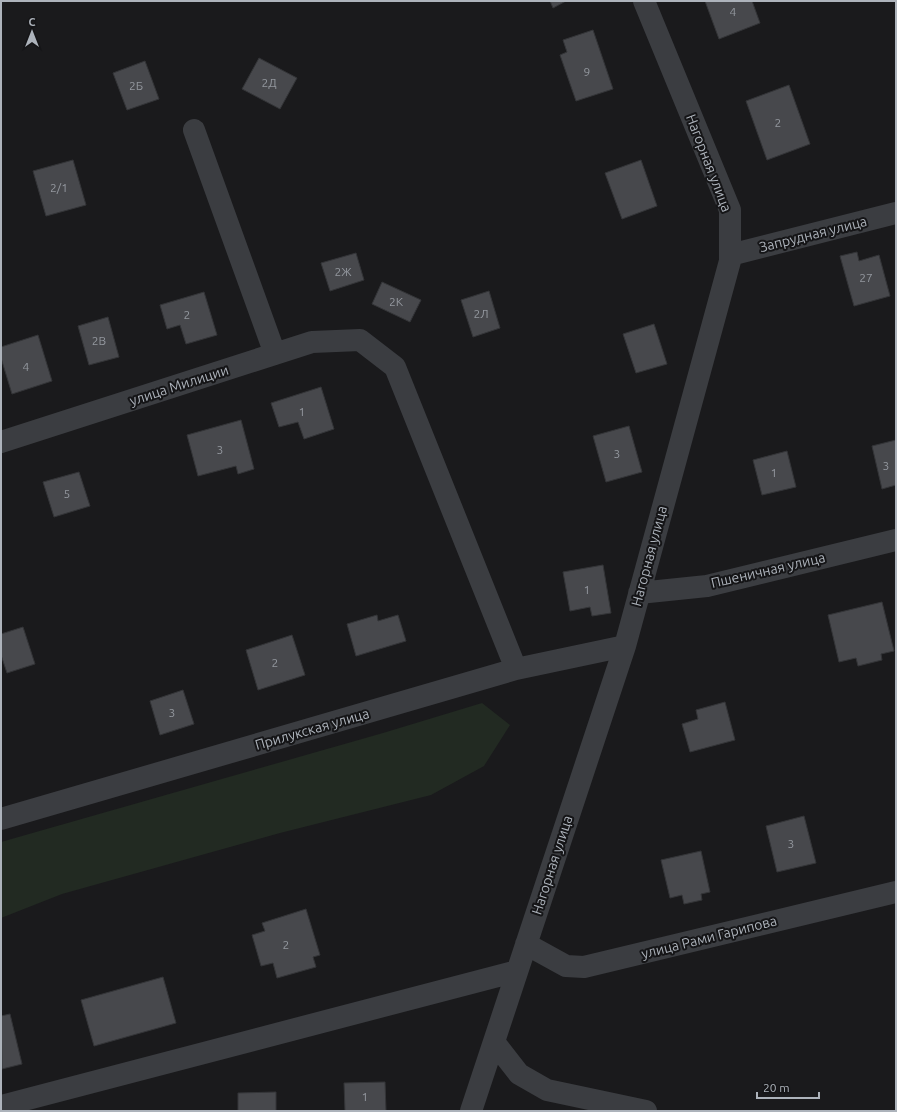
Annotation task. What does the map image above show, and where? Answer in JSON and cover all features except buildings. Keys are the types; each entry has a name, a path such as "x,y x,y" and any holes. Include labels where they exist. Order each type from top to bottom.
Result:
{"street":[{"name":"Нагорная улица","path":"471,1111 625,646 730,261 730,210 644,1"},
{"path":"194,130 275,354"},
{"name":"Запрудная улица","path":"730,255 896,213"},
{"name":"улица Милиции","path":"1,442 312,342 360,340 395,367 516,669"},
{"name":"Пшеничная улица","path":"639,593 707,586 896,540"},
{"name":"Прилукская улица","path":"1,819 516,669 625,646"},
{"name":"улица Рами Гарипова","path":"526,944 566,966 584,967 896,892"},
{"path":"1,1106 517,971"},
{"path":"494,1042 519,1074 547,1090 646,1111"}],"shaded area":[{"path":"482,703 510,725 484,766 431,795 280,833 62,894 1,918 1,842 383,733"}]}
